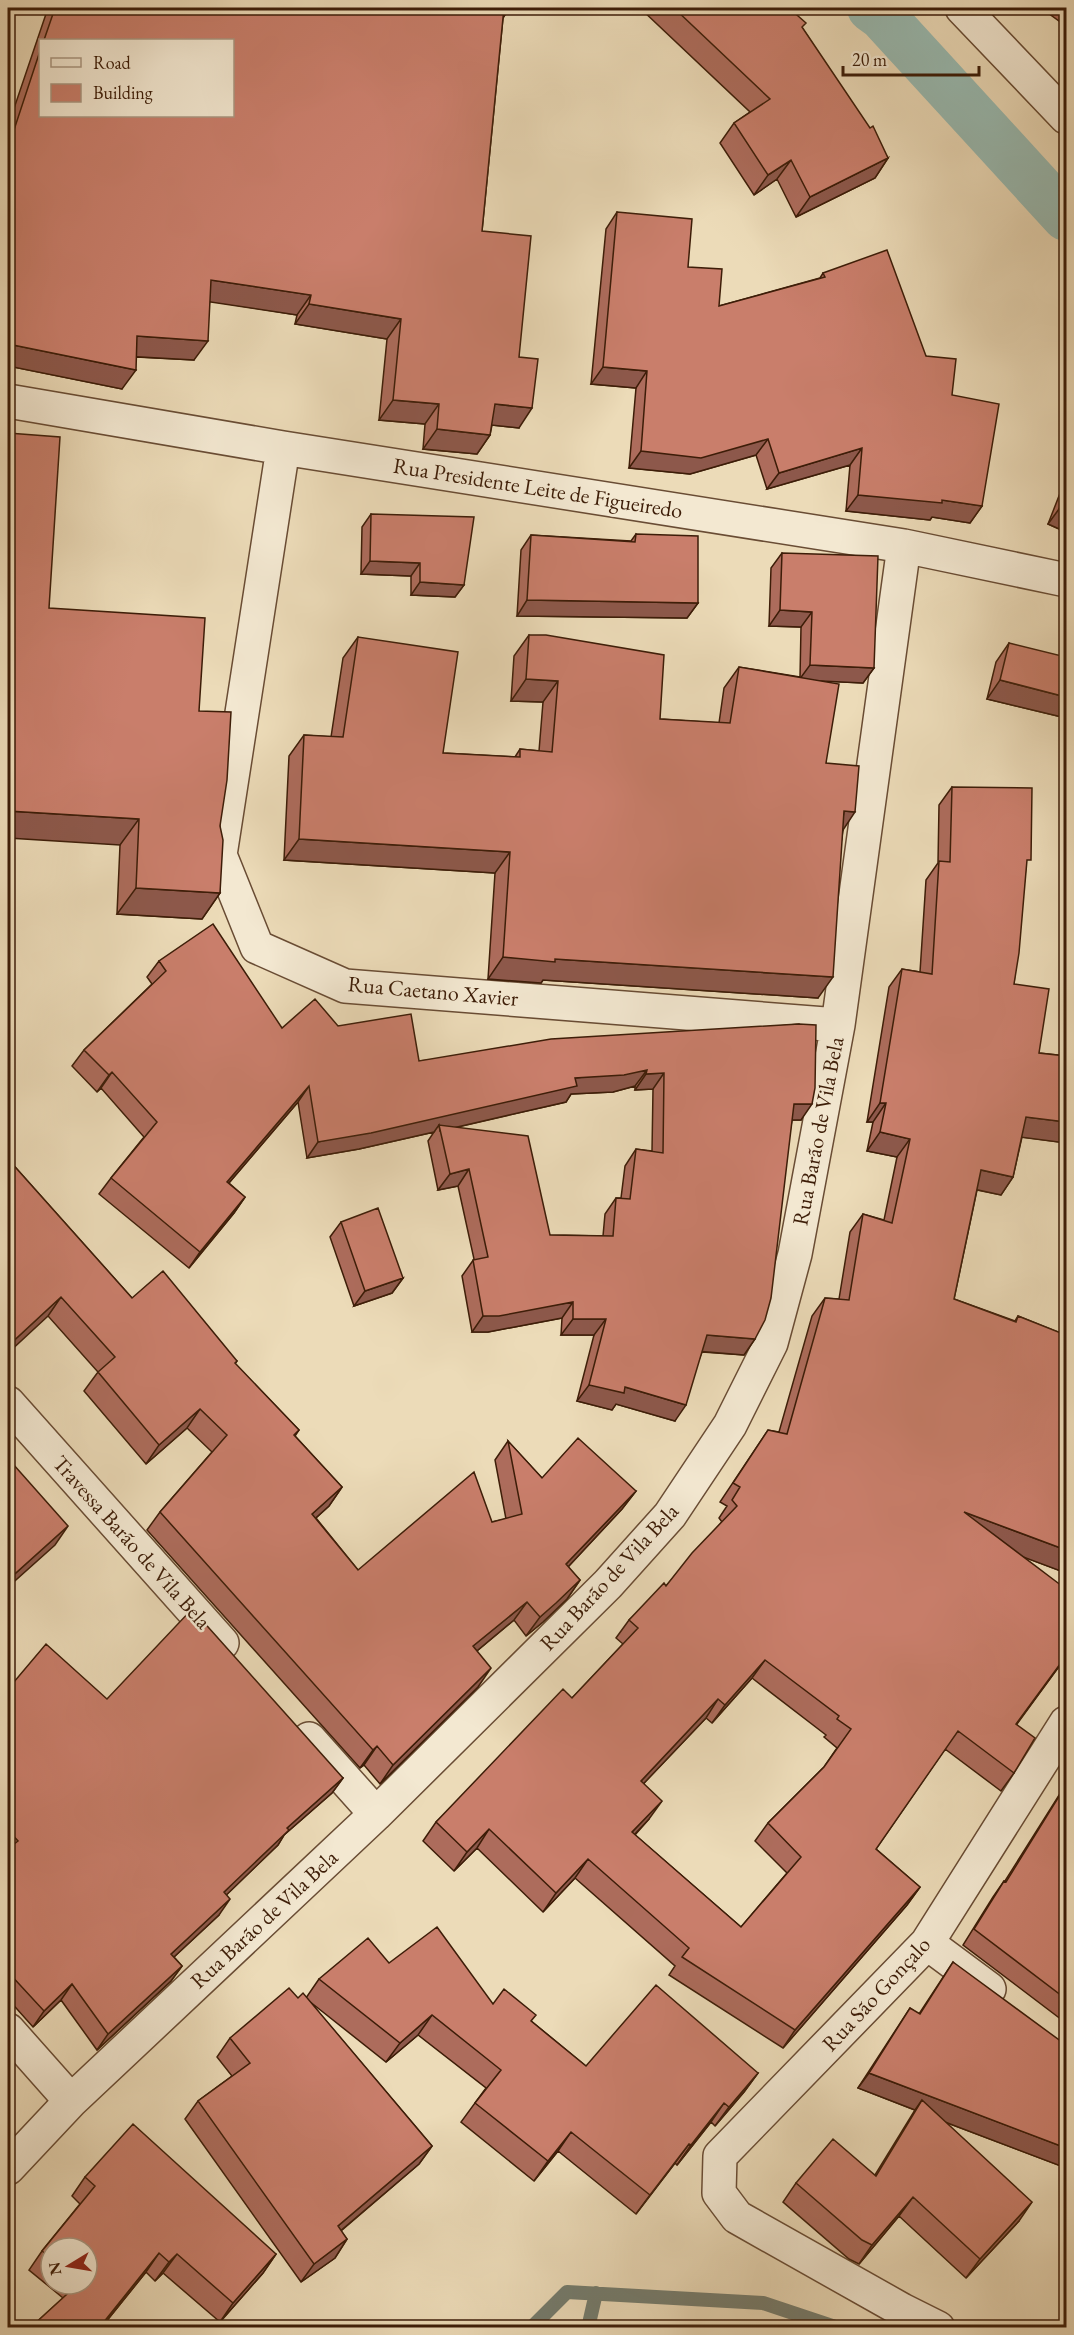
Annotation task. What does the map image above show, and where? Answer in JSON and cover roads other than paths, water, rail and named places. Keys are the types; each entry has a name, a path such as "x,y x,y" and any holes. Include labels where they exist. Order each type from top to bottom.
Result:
{"street":[{"path":"962,8 1066,117"},
{"name":"Rua Presidente Leite de Figueiredo","path":"8,401 283,448 904,546 1066,580"},
{"name":"Rua Caetano Xavier","path":"283,448 220,855 257,947 345,986 838,1024"},
{"name":"Rua Barão de Vila Bela","path":"8,2168 71,2102 376,1814 615,1576 670,1515 730,1425 771,1343 795,1254 838,1024 904,546"},
{"name":"Travessa Barão de Vila Bela","path":"8,1403 240,1662"},
{"path":"288,1716 376,1814"},
{"name":"Rua São Gonçalo","path":"938,2328 737,2217 719,2193 720,2156 927,1943 1066,1723"},
{"path":"927,1943 1011,2005"},
{"path":"8,2030 71,2102"}],"waterway":[{"path":"871,8 882,16 1066,217"},
{"path":"531,2328 567,2292 763,2303 838,2328"},
{"path":"588,2328 596,2293"}]}
